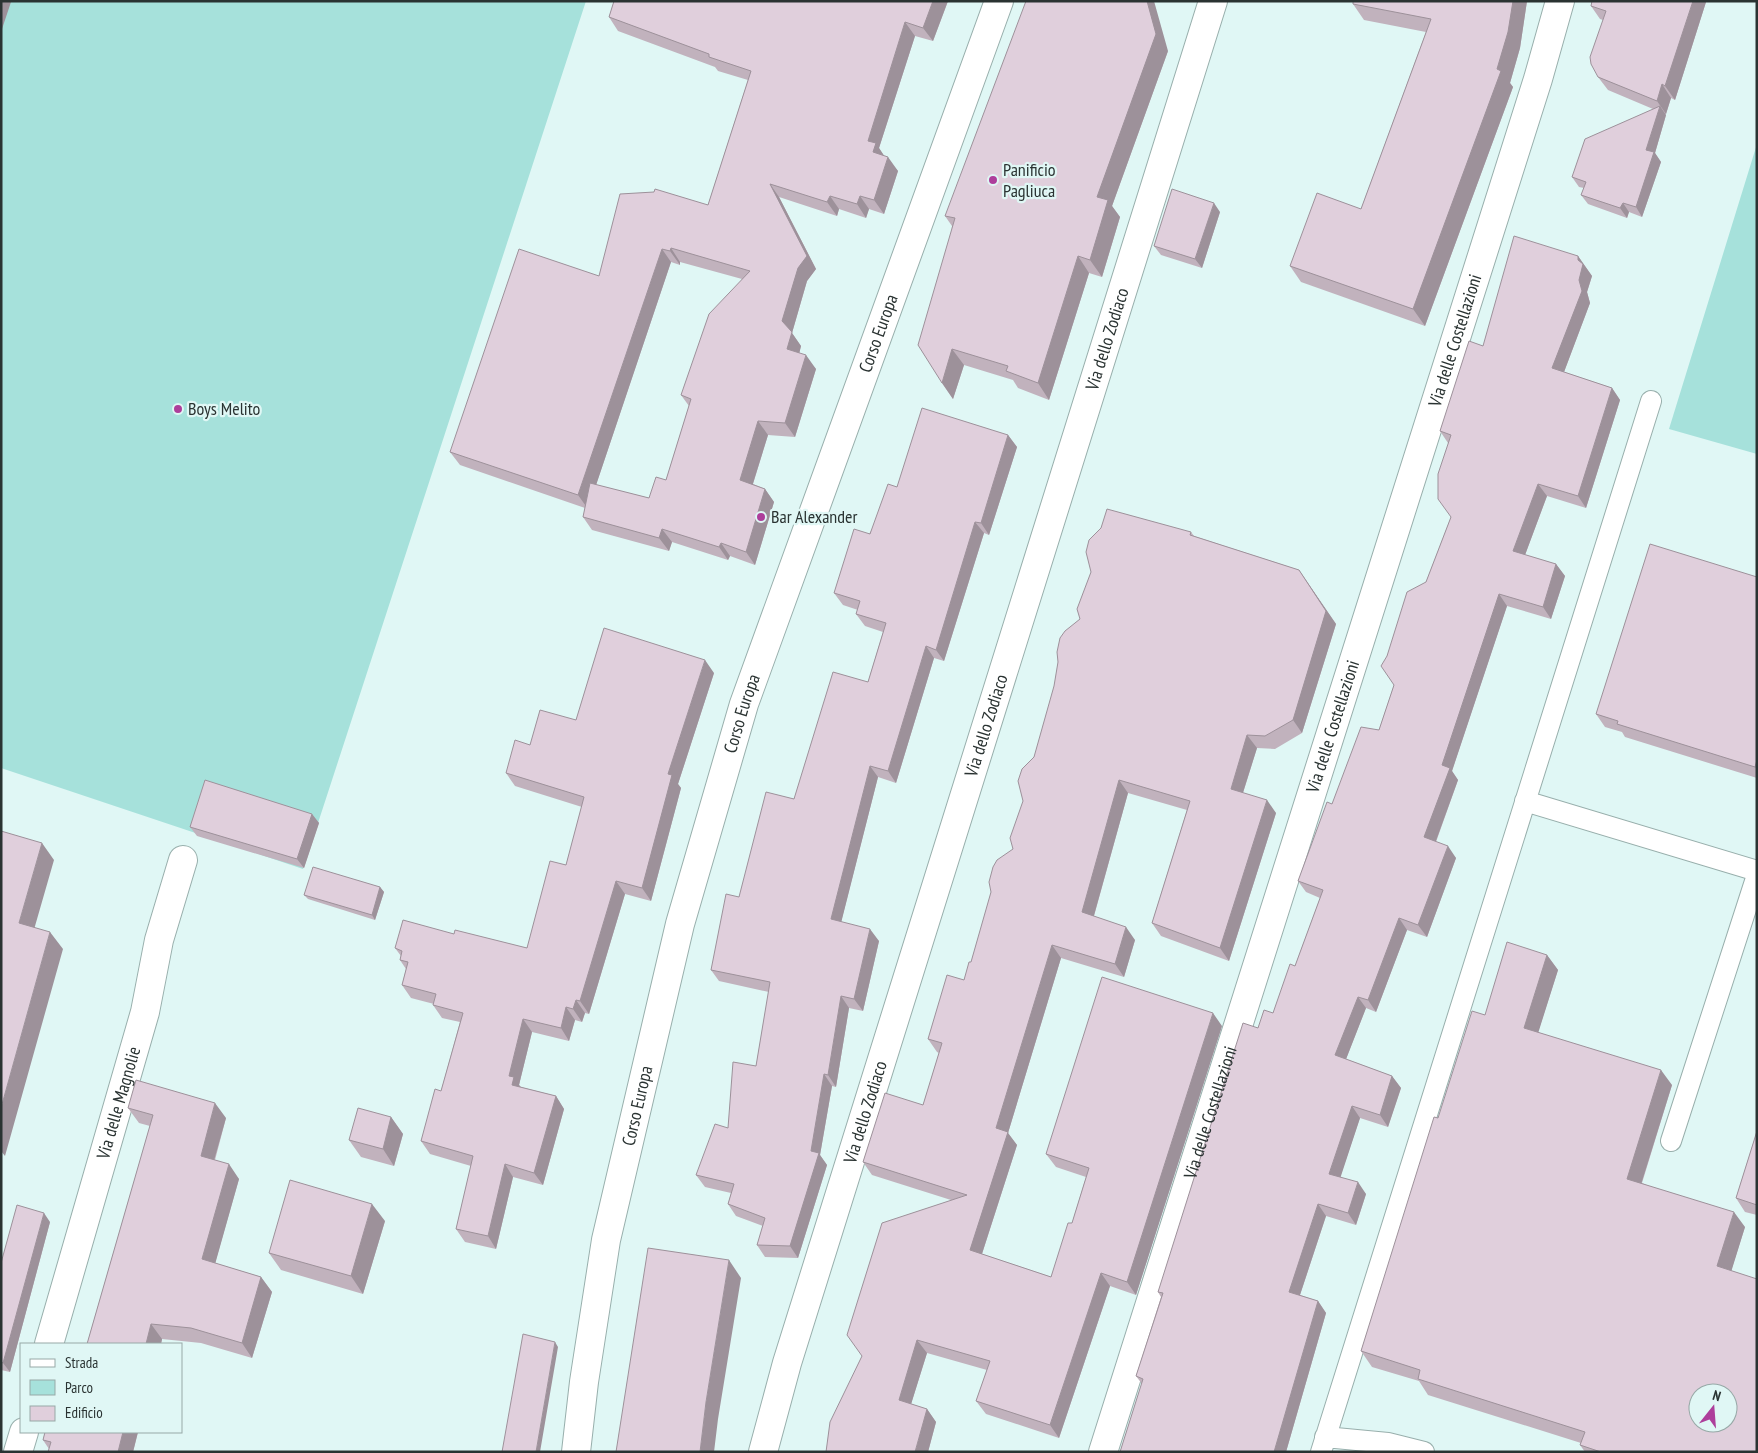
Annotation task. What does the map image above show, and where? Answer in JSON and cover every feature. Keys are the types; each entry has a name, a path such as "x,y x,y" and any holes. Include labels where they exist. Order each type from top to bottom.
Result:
{"street":[{"name":"Corso Europa","path":"576,1452 606,1240 680,924 744,704 999,1"},
{"name":"Via dello Zodiaco","path":"763,1452 790,1354 1213,1"},
{"name":"Via delle Costellazioni","path":"1103,1452 1538,79 1560,1"},
{"name":"Via delle Magnolie","path":"49,1343 145,1012 159,940 183,860"},
{"path":"18,1452 24,1433"}],"lane":[{"path":"1424,1452 1388,1443 1323,1444 1651,401"},
{"path":"1525,801 1757,873 1671,1141"}],"green space":[{"path":"1,1 586,1 303,869 1,768"},
{"path":"1757,144 1757,454 1669,429"}],"building":[{"path":"614,1 933,1 923,28 905,22 868,141 876,143 873,152 888,157 874,200 860,196 857,204 830,196 827,202 770,184 807,256 798,268 782,321 792,332 787,349 806,355 785,423 758,421 740,480 765,489 746,552 721,543 719,547 662,529 659,538 583,517 590,483 649,498 656,477 666,480 691,399 681,395 709,314 750,271 671,248 670,251 662,249 578,495 450,452 519,249 599,276 620,194 654,192 655,189 708,205 751,71 709,57 709,54 609,17"},
{"path":"1026,1 1147,1 1156,34 1097,197 1108,200 1090,260 1078,256 1038,383 1006,371 1008,366 952,349 942,383 918,345 955,218 945,216"},
{"path":"1353,1 1513,1 1508,32 1497,69 1501,71 1413,309 1290,266 1317,193 1361,209 1431,19 1353,4"},
{"path":"1592,1 1693,1 1665,86 1662,84 1657,101 1598,77 1591,64 1590,57 1606,11 1591,6"},
{"path":"1660,106 1646,150 1654,152 1636,207 1623,203 1620,208 1581,195 1586,182 1572,177 1585,139"},
{"path":"1172,189 1214,203 1195,259 1154,246"},
{"path":"1514,236 1578,256 1578,260 1583,264 1579,280 1582,291 1552,368 1612,388 1578,496 1538,484 1513,551 1556,564 1543,607 1499,594 1442,765 1450,768 1424,837 1448,846 1418,925 1399,918 1368,1000 1358,997 1335,1055 1392,1076 1380,1115 1352,1106 1329,1174 1358,1182 1348,1213 1318,1204 1289,1292 1318,1301 1274,1452 1120,1452 1143,1379 1136,1376 1163,1293 1158,1292 1243,1023 1258,1028 1264,1010 1273,1013 1290,964 1295,966 1323,890 1298,881 1327,802 1332,804 1361,727 1379,730 1394,685 1381,666 1387,656 1407,592 1426,582 1451,517 1438,499 1438,474 1451,435 1440,431 1469,341 1483,346"},
{"path":"922,408 1008,435 981,523 975,522 936,650 926,646 888,771 870,766 831,919 870,929 854,999 841,996 828,1075 824,1074 811,1151 819,1153 790,1246 757,1245 765,1218 728,1204 734,1184 696,1175 715,1124 728,1128 733,1062 756,1066 770,982 711,970 726,894 739,897 766,792 794,799 833,672 868,682 886,623 856,614 860,601 834,593 854,529 870,534 888,484 897,487"},
{"path":"1107,509 1191,532 1190,535 1299,570 1326,611 1293,720 1265,736 1247,735 1231,789 1267,800 1220,948 1152,923 1190,801 1119,780 1082,912 1126,927 1115,964 1052,945 996,1128 1008,1132 970,1250 1051,1277 1068,1223 1072,1223 1089,1168 1046,1154 1102,977 1213,1013 1127,1282 1101,1273 1050,1425 976,1401 990,1361 917,1340 899,1400 927,1409 915,1452 826,1452 830,1422 862,1356 847,1335 882,1223 967,1195 863,1162 885,1093 923,1105 942,1043 928,1039 947,975 964,980 991,892 989,882 993,867 997,860 1013,849 1010,838 1023,801 1018,781 1022,769 1034,757 1054,686 1060,638 1065,631 1080,619 1077,609 1091,572 1086,552 1089,540 1101,528"},
{"path":"1650,544 1757,577 1757,760 1755,767 1617,724 1618,721 1596,714"},
{"path":"604,628 705,660 668,774 672,775 642,888 616,881 580,1001 576,1000 573,1009 566,1007 561,1028 523,1019 509,1076 514,1077 512,1085 556,1096 534,1173 505,1164 488,1236 456,1229 473,1156 421,1141 435,1089 441,1091 463,1013 433,1005 436,994 402,985 408,962 400,960 402,951 395,948 403,920 454,934 455,930 527,948 550,861 566,865 584,797 506,773 515,740 530,745 540,710 576,720"},
{"path":"205,780 312,814 297,859 190,827"},
{"path":"1,831 42,843 19,923 50,932 1,1108"},
{"path":"313,867 380,887 372,915 304,895"},
{"path":"1507,942 1547,955 1524,1028 1661,1070 1627,1179 1734,1212 1717,1266 1757,1279 1757,1452 1601,1452 1580,1445 1585,1432 1418,1379 1420,1370 1361,1351 1434,1117 1438,1118 1472,1011 1485,1015"},
{"path":"136,1080 215,1103 201,1156 229,1164 202,1259 261,1277 242,1343 191,1328 151,1324 146,1343 87,1343 153,1115 128,1108"},
{"path":"358,1108 391,1117 383,1149 349,1140"},
{"path":"1757,1131 1757,1205 1736,1198"},
{"path":"290,1180 372,1204 351,1276 269,1253"},
{"path":"17,1205 44,1213 3,1363 1,1362 1,1263"},
{"path":"648,1248 729,1260 706,1402 700,1452 616,1452"},
{"path":"523,1334 555,1342 536,1452 502,1452"},
{"path":"45,1433 123,1433 118,1452 48,1452 51,1442 43,1440"}],"place":[{"name":"Panificio Pagliuca","path":"993,180"},
{"name":"Boys Melito","path":"178,409"},
{"name":"Bar Alexander","path":"761,517"}]}
